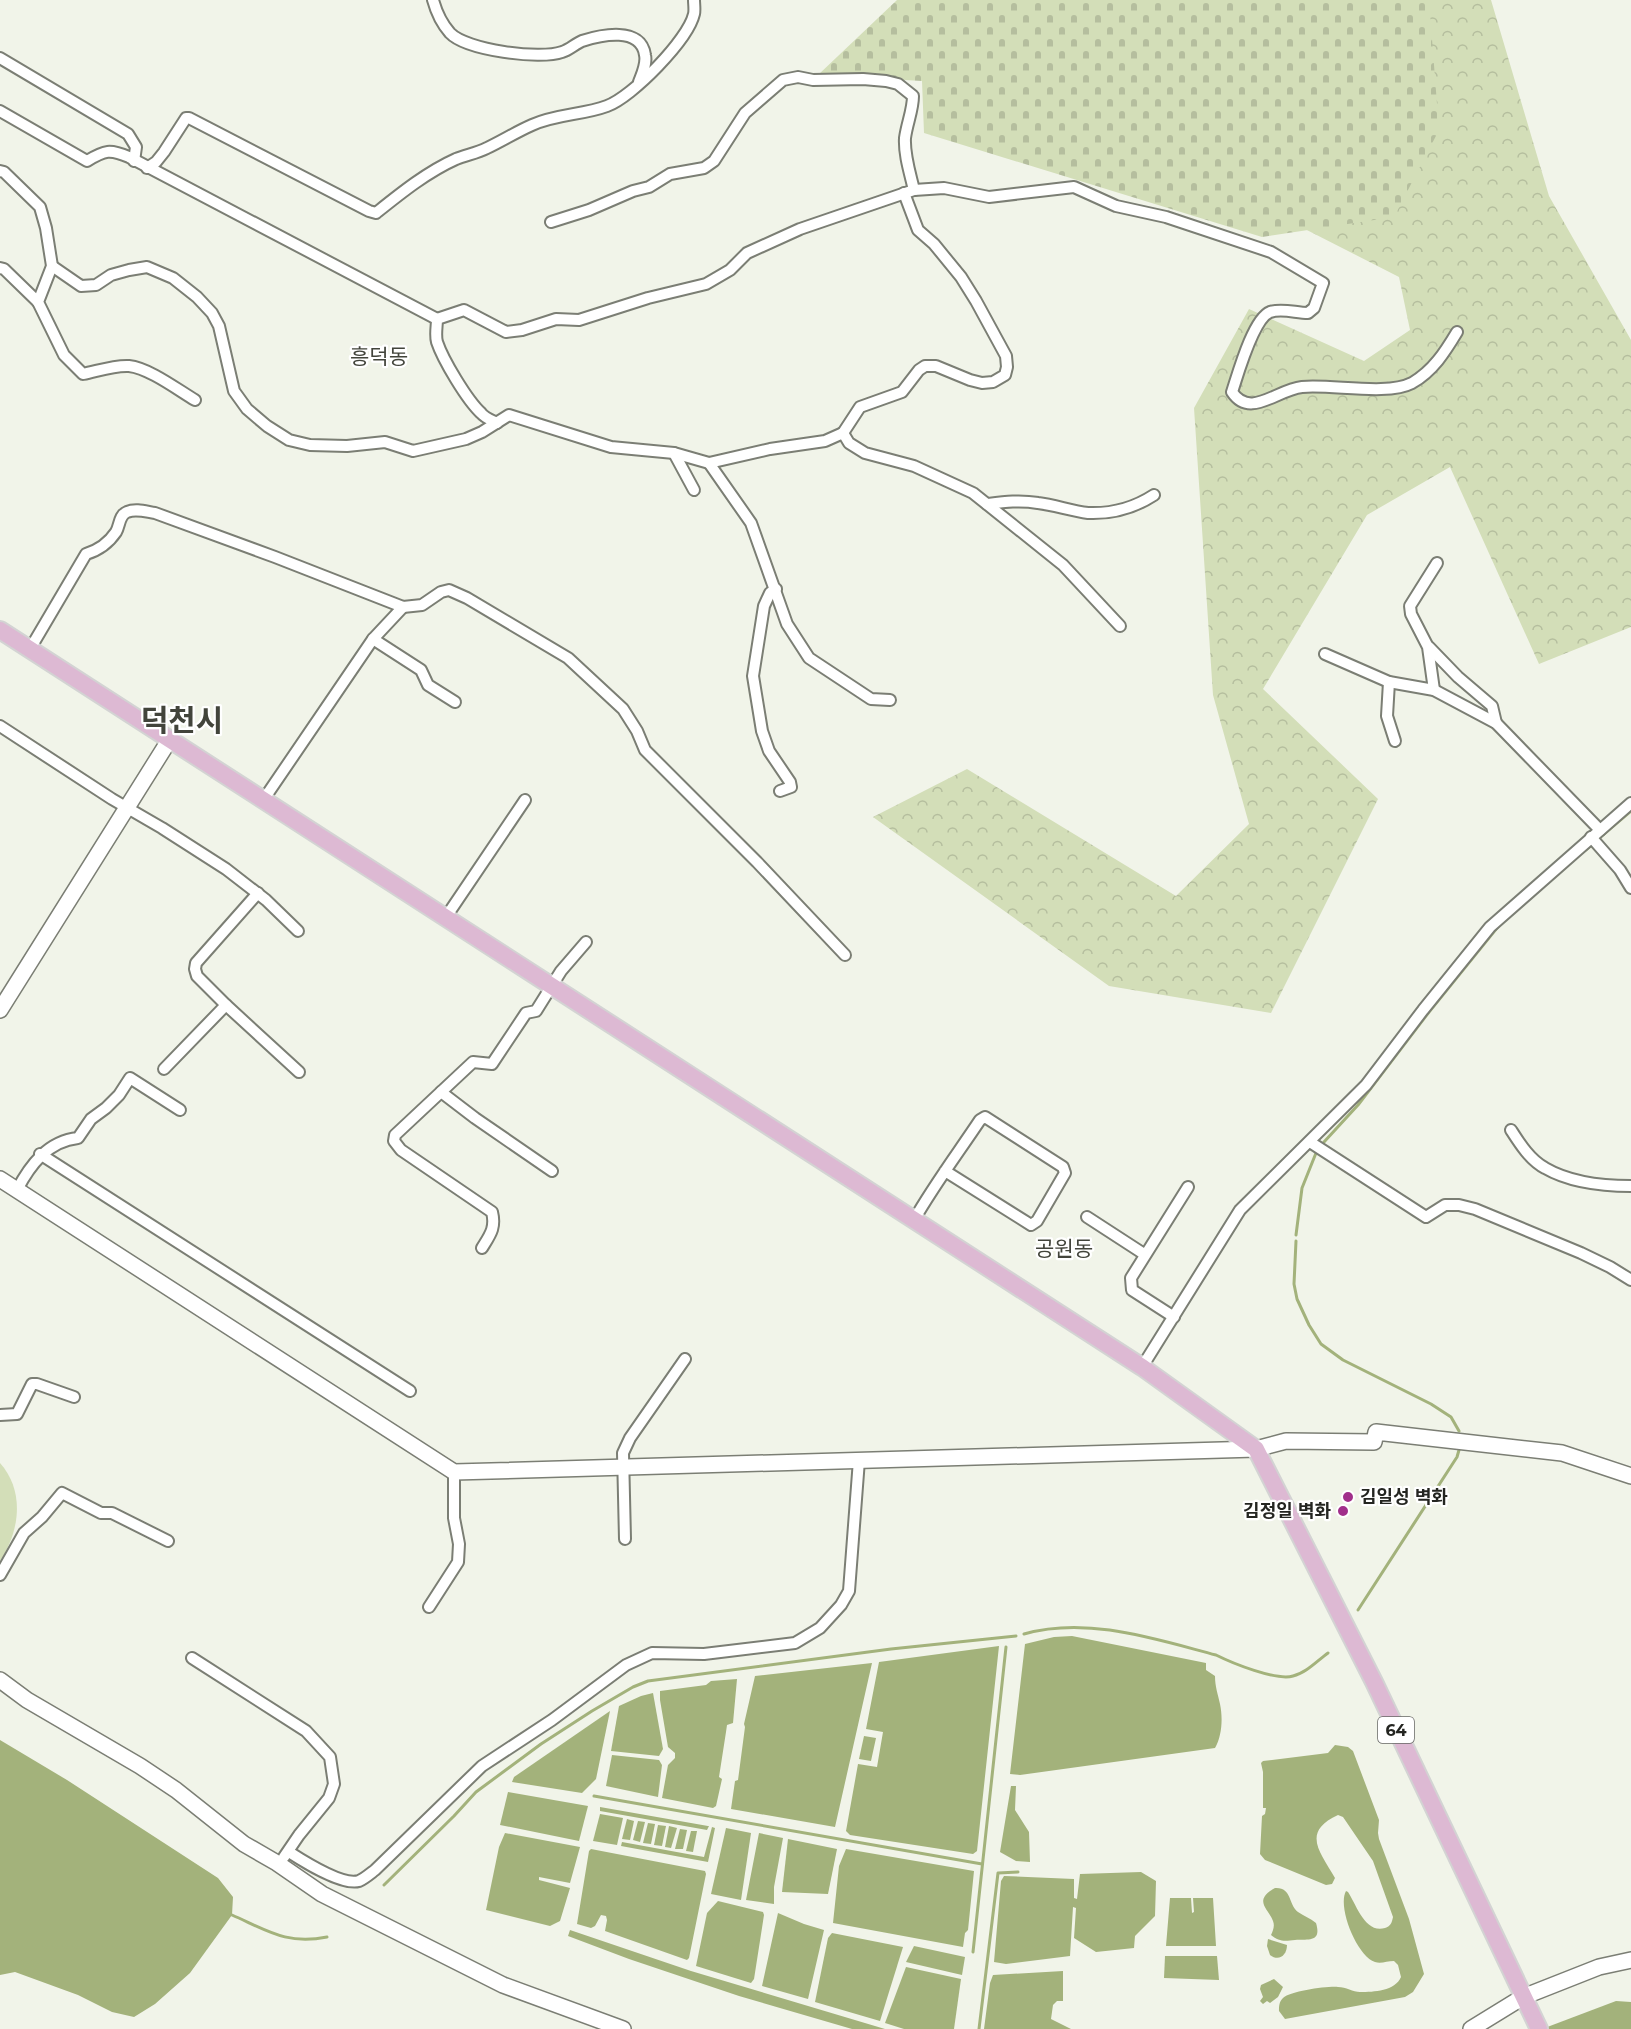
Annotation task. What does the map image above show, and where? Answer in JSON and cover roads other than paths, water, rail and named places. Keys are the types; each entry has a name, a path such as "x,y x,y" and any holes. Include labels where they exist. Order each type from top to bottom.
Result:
{"main road":[{"path":"0,630 1142,1367 1256,1449"},
{"path":"0,1010 170,739"},
{"path":"0,1179 454,1472 1256,1449 1286,1441 1374,1442 1376,1432 1562,1453 1631,1476"},
{"name":"64","path":"1256,1449 1374,1682 1535,2021"},
{"path":"0,1680 27,1700 140,1766 176,1790 244,1844 277,1863 322,1894 502,1985 623,2029"},
{"path":"1471,2029 1523,1997 1599,1967 1631,1960"}],"street":[{"path":"433,0 451,34 462,41 504,52 542,55 561,52 579,42 598,36 618,34 633,37 646,56 639,82"},
{"path":"147,168 156,162 181,124 189,118 376,213 412,185 456,159 484,149 532,124 610,105 658,66 686,33 694,14 694,0"},
{"path":"0,58 128,134 136,147 134,161"},
{"path":"52,267 81,286 96,285 111,275 147,267 173,278 197,297 212,313 219,326 234,391 247,409 267,426 289,440 310,445 347,446 385,442 413,451 466,439 509,415 610,447 674,453 709,462 770,449 825,441 843,433 860,407 902,392 919,370 925,366 936,366 982,383 993,382 1005,375 1006,356 976,301 961,277 934,244 918,230 909,191 905,139 913,106 913,96 906,88 898,84 863,79 813,80 798,77 783,80 746,113 714,161 704,168 670,174 649,187 633,191 590,210 551,222"},
{"path":"0,111 87,161 100,153 115,151 437,319 464,310 506,332 522,330 556,319 579,320 648,298 706,284 730,270 747,253 800,228 844,215 909,191 944,188 989,197 1074,187 1116,206 1166,217 1271,252 1323,283 1314,308 1308,313 1276,310 1267,313 1255,330 1232,392 1237,399 1246,404 1254,404 1298,387 1320,385 1360,389 1410,384 1441,358 1457,332"},
{"path":"0,171 22,188 40,207 52,267 38,302"},
{"path":"0,268 4,269 38,302 64,355 83,374 131,366 147,372 195,400"},
{"path":"437,319 436,339 458,382 479,412 497,423"},
{"path":"843,433 849,442 865,453 914,466 973,493 1063,565 1120,626"},
{"path":"674,453 694,490"},
{"path":"709,462 751,523 787,624 808,658 871,699 890,700"},
{"path":"987,504 1014,501 1039,503 1088,513 1131,508 1154,495"},
{"path":"30,649 86,554 100,550 116,531 122,515 128,511 140,510 155,513 403,607 422,606 441,592 449,590 467,598 568,658 623,709 637,731 645,750 757,862 845,955"},
{"path":"1437,562 1410,606 1410,614 1428,647 1492,706 1496,723"},
{"path":"776,589 770,593 764,606 753,676 762,731 769,751 790,782 791,787 780,791"},
{"path":"264,800 373,639 403,607"},
{"path":"373,639 421,670 428,685 455,702"},
{"path":"1428,647 1434,690"},
{"path":"1325,654 1389,682 1434,690 1496,723 1595,834 1631,888"},
{"path":"1389,682 1387,716 1395,741"},
{"path":"0,726 226,869 258,893 298,931"},
{"path":"446,917 525,801"},
{"path":"1142,1367 1240,1210 1366,1085 1490,927 1631,803"},
{"path":"258,893 196,963 195,969 197,976 226,1005 299,1072"},
{"path":"482,1248 494,1230 495,1222 492,1212 401,1150 394,1141 395,1135 473,1062 492,1064 526,1013 536,1011 561,971 586,942"},
{"path":"164,1069 226,1005"},
{"path":"17,1190 40,1154 68,1139 78,1138 91,1119 119,1095 129,1078 180,1110"},
{"path":"441,1092 552,1171"},
{"path":"914,1220 945,1171 980,1120 985,1117 1063,1167 1065,1173 1037,1221 1031,1225 945,1171"},
{"path":"1511,1130 1533,1159 1544,1168 1580,1180 1631,1186"},
{"path":"1310,1142 1426,1217 1445,1205 1476,1209 1590,1258 1631,1280"},
{"path":"40,1154 410,1391"},
{"path":"1174,1317 1132,1290 1131,1278 1188,1187"},
{"path":"1087,1218 1144,1254"},
{"path":"625,1539 623,1454 630,1438 685,1359"},
{"path":"0,1415 17,1414 32,1384 37,1383 74,1397"},
{"path":"289,1852 323,1873 346,1880 359,1881 375,1869 482,1766 552,1720 626,1665 652,1653 704,1654 795,1643 820,1628 841,1605 849,1591 859,1461"},
{"path":"429,1607 458,1563 459,1544 454,1518 454,1472"},
{"path":"0,1575 24,1533 42,1517 62,1493 101,1513 112,1513 168,1540"},
{"path":"192,1658 306,1731 330,1757 334,1784 329,1798 298,1835 289,1852 277,1863"}],"waterway":[{"path":"1598,839 1631,811"},
{"path":"1583,852 1593,844"},
{"path":"1324,1142 1358,1105 1501,923"},
{"path":"1296,1235 1302,1188 1316,1153"},
{"path":"1296,1241 1294,1284 1297,1299 1321,1344 1343,1360 1431,1404 1451,1417 1459,1431"},
{"path":"1358,1610 1457,1457 1459,1450"},
{"path":"1024,1634 1072,1627 1121,1632 1169,1642 1216,1655 1254,1670 1285,1677 1302,1672 1328,1653"},
{"path":"384,1885 476,1792 541,1744 592,1711 648,1681 891,1649 1016,1636"},
{"path":"973,1952 1006,1647"},
{"path":"594,1796 982,1864"},
{"path":"979,2029 998,1873 1018,1872"},
{"path":"232,1915 289,1938 327,1937"}],"place":[{"name":"김일성 벽화","path":"1348,1497"},
{"name":"김정일 벽화","path":"1343,1511"}],"district":[{"name":"흥덕동","path":"379,356"},
{"name":"덕천시","path":"182,720"},
{"name":"공원동","path":"1064,1248"}]}
